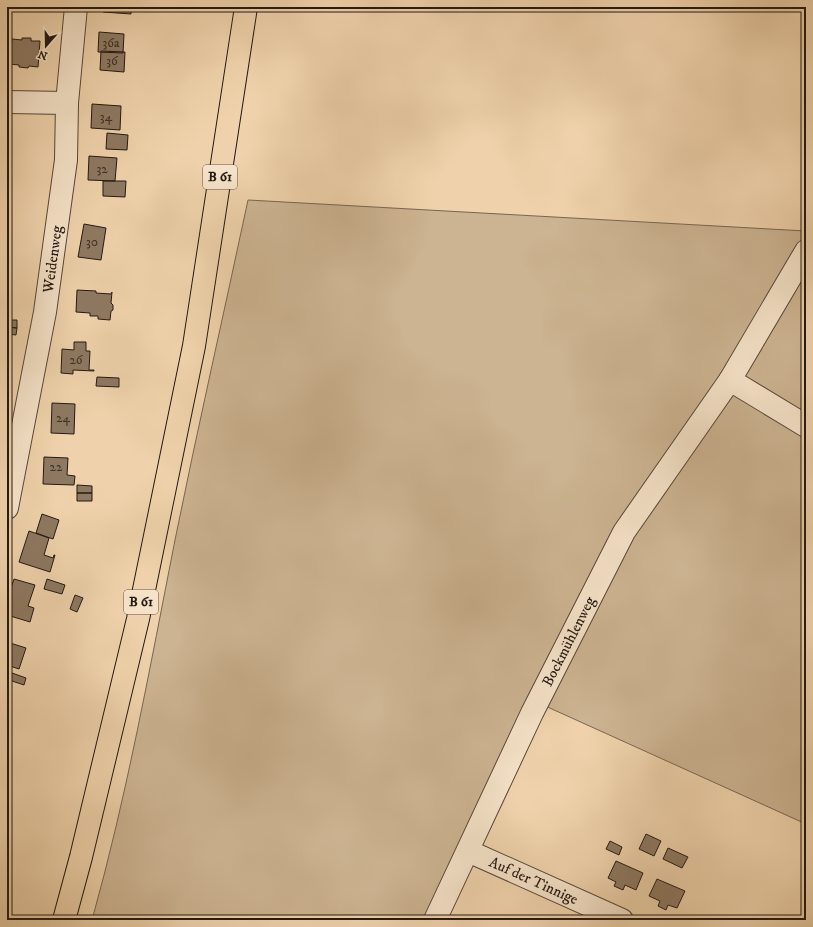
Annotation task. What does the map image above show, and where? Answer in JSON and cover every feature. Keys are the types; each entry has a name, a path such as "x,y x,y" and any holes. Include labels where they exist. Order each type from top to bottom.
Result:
{"main road":[{"name":"B 61","path":"64,920 81,857 138,620 194,346 246,7"}],"street":[{"name":"Weidenweg","path":"7,508 45,312 66,160 68,103 76,7"},
{"path":"7,102 68,103"},
{"name":"Bockmühlenweg","path":"435,920 532,713 624,532 730,380 806,251"},
{"path":"730,380 806,426"},
{"name":"Auf der Tinnige","path":"468,851 622,920"}],"shaded area":[{"path":"248,200 806,231 806,824 532,700 427,920 92,920 105,873 127,778 184,497"}],"building":[{"path":"104,7 131,7 131,14 103,12"},
{"path":"99,32 124,34 123,53 98,52"},
{"path":"22,38 31,38 31,41 40,41 38,67 29,66 28,68 9,64 12,39 22,40"},
{"path":"101,51 125,52 124,72 100,70"},
{"path":"7,54 10,54 9,77 7,76"},
{"path":"92,104 121,106 120,130 91,128"},
{"path":"107,133 128,135 127,150 106,149"},
{"path":"89,156 117,158 115,181 88,180"},
{"path":"103,181 126,181 125,197 103,196"},
{"path":"84,224 106,228 101,260 78,257"},
{"path":"7,241 9,241 8,260 7,260"},
{"path":"77,290 96,291 96,293 111,294 112,292 111,303 113,305 113,310 111,311 110,320 98,319 98,316 90,316 90,313 76,312"},
{"path":"7,320 17,320 17,328 7,327"},
{"path":"7,327 17,328 16,335 7,334"},
{"path":"74,342 86,342 86,351 90,351 89,370 94,371 73,370 73,374 61,373 62,349 74,350"},
{"path":"97,377 119,378 119,387 96,386"},
{"path":"52,403 75,404 74,434 51,433"},
{"path":"44,457 68,458 67,475 75,476 74,485 43,484"},
{"path":"77,485 92,486 92,493 77,493"},
{"path":"77,493 92,493 92,501 77,501"},
{"path":"42,514 59,520 53,539 36,533"},
{"path":"29,531 49,538 44,555 53,558 55,555 50,572 19,562"},
{"path":"14,579 35,585 28,606 34,608 30,622 7,615 7,600"},
{"path":"47,579 65,585 62,594 44,589"},
{"path":"75,595 83,598 77,612 70,609"},
{"path":"7,642 26,648 19,669 7,665"},
{"path":"12,673 26,678 24,685 9,680"},
{"path":"646,834 661,841 654,856 639,849"},
{"path":"610,841 622,847 619,855 606,849"},
{"path":"668,848 688,857 682,868 663,859"},
{"path":"616,861 643,873 636,890 625,885 623,890 614,886 616,882 608,878"},
{"path":"657,879 685,891 677,908 668,905 666,910 658,906 660,901 649,896"},
{"path":"581,915 593,920 578,920"}]}
